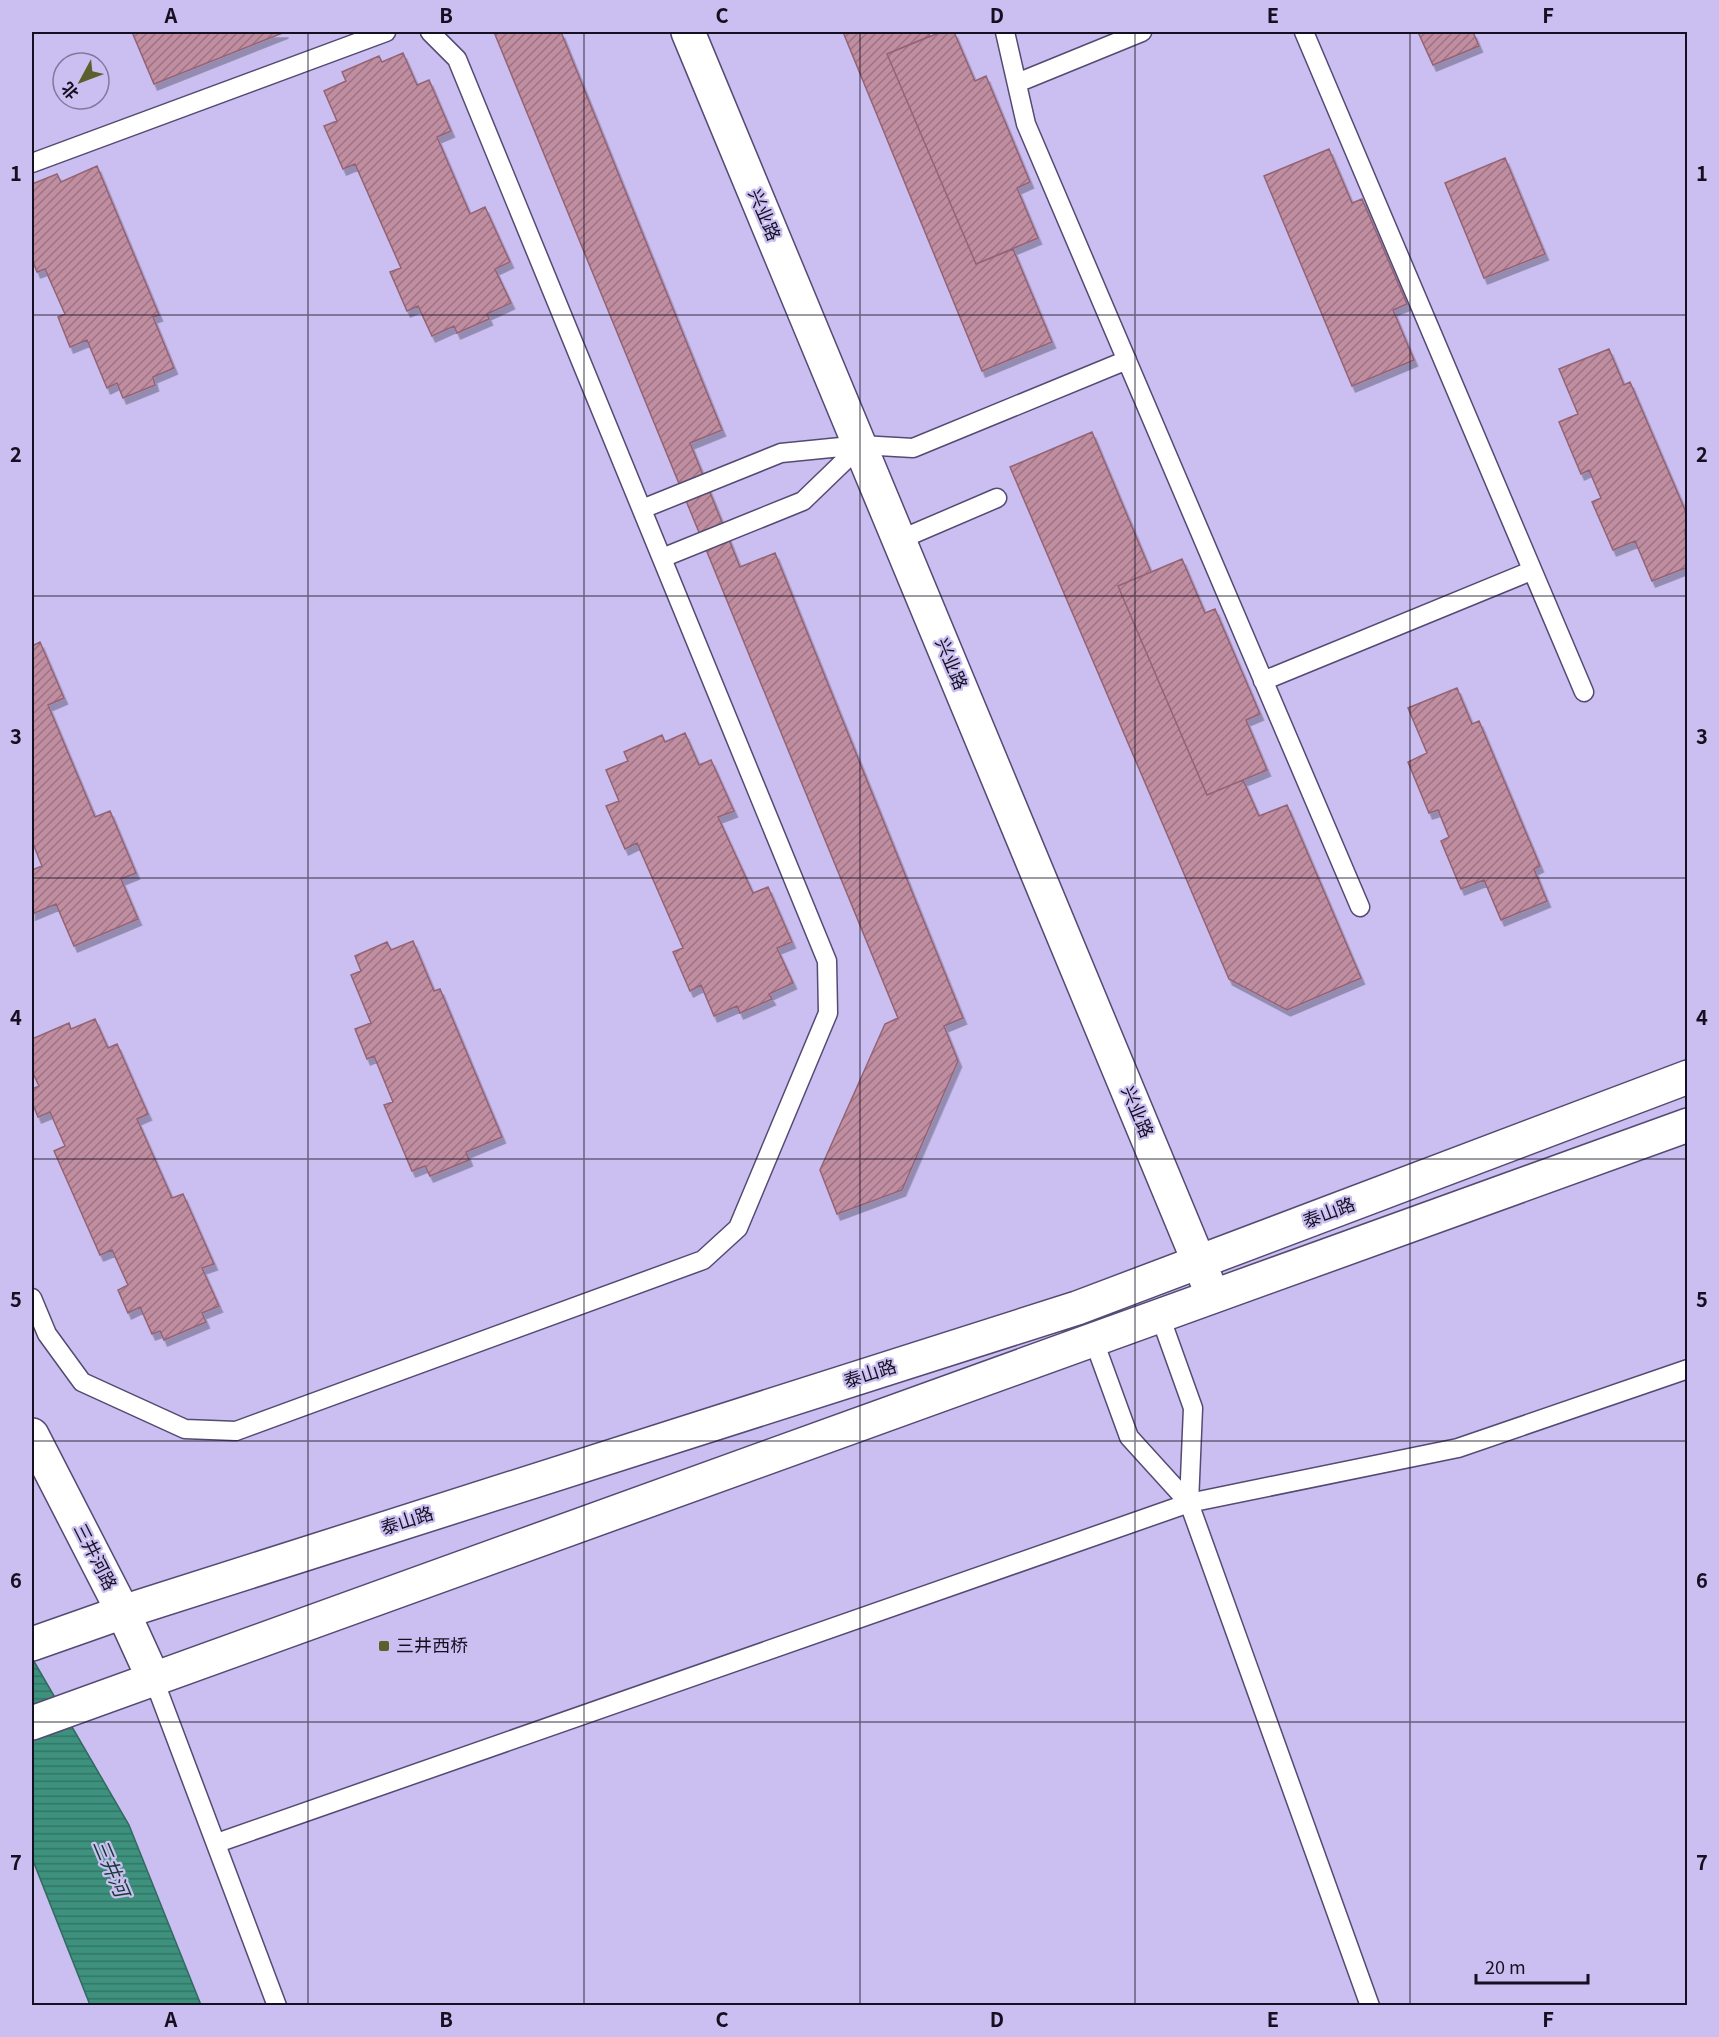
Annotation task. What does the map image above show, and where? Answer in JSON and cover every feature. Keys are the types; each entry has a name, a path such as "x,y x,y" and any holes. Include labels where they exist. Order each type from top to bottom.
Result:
{"main road":[{"name":"兴业路","path":"688,32 1214,1296"},
{"name":"泰山路","path":"37,1642 123,1612 1077,1308 1688,1077"},
{"path":"32,1723 1688,1125"},
{"name":"三井河路","path":"32,1435 123,1612 154,1680"}],"lane":[{"path":"32,164 386,32"},
{"path":"32,1298 47,1334 82,1382 185,1429 237,1431 703,1260 738,1228 828,1013 827,961 457,59 430,32"},
{"path":"1005,32 1026,124 1359,908"},
{"path":"1017,83 1142,32"},
{"path":"1304,32 1584,692"},
{"path":"642,509 781,453 861,445 913,448 1127,360"},
{"path":"662,558 804,501 861,445"},
{"path":"899,540 997,498"},
{"path":"1263,681 1532,571"},
{"path":"1160,1316 1193,1408 1189,1503 1370,2006"},
{"path":"1094,1341 1129,1437 1189,1503"},
{"path":"217,1844 1189,1503 1458,1448 1688,1369"},
{"path":"154,1680 277,2006"}],"water":[{"name":"三井河","path":"32,1658 129,1825 201,2005 90,2005 32,1858"}],"building":[{"path":"132,32 285,32 154,84"},
{"path":"494,32 561,32 722,430 690,443 740,567 775,553 963,1018 944,1026 958,1061 902,1190 837,1214 820,1170 885,1024 898,1018"},
{"path":"843,32 928,32 930,36 887,54 976,264 1013,249 1052,342 982,371"},
{"path":"941,32 954,32 975,81 986,76 1030,182 1017,188 1038,238 976,264 887,54"},
{"path":"1418,32 1473,32 1479,46 1433,65"},
{"path":"403,53 417,85 429,80 451,131 437,137 470,214 485,207 510,262 495,269 511,303 487,314 489,319 457,333 454,326 432,336 418,306 407,311 390,272 401,268 355,164 343,169 324,126 337,121 324,91 346,81 342,72 379,56 382,62"},
{"path":"1329,149 1352,203 1362,199 1407,304 1393,310 1414,360 1352,386 1264,176"},
{"path":"1505,158 1545,254 1484,278 1445,183"},
{"path":"97,166 159,315 153,317 174,368 153,377 155,385 123,398 117,383 107,388 87,340 70,347 58,317 65,314 45,269 37,272 32,259 32,184 57,174 61,182"},
{"path":"1609,349 1624,385 1630,382 1688,517 1688,529 1685,530 1688,567 1652,581 1635,541 1613,550 1592,502 1601,498 1589,470 1581,474 1559,422 1578,414 1559,369"},
{"path":"1092,432 1151,572 1118,586 1207,795 1243,780 1259,816 1287,805 1361,978 1287,1010 1229,979 1010,467"},
{"path":"1182,559 1205,613 1215,609 1260,714 1246,720 1267,770 1207,795 1118,586"},
{"path":"40,642 64,698 48,705 95,817 110,811 136,873 121,879 138,919 74,946 56,904 32,914 32,870 42,866 32,841 32,646"},
{"path":"1457,688 1472,724 1479,721 1540,866 1534,869 1547,901 1501,920 1484,880 1461,889 1441,841 1449,837 1438,810 1429,813 1408,762 1427,753 1408,708"},
{"path":"685,733 699,765 711,760 734,811 718,817 753,893 768,887 792,942 777,948 793,983 769,994 772,999 740,1013 737,1006 714,1016 701,985 690,991 673,952 683,948 637,843 625,849 606,806 619,801 606,770 628,761 624,752 662,735 665,742"},
{"path":"413,941 434,991 440,989 502,1137 466,1152 469,1160 430,1176 425,1166 412,1171 384,1105 393,1102 374,1056 367,1059 355,1029 371,1023 351,975 361,971 355,956 387,942 391,950"},
{"path":"95,1019 108,1048 117,1044 148,1114 137,1119 172,1198 183,1194 214,1264 202,1268 219,1306 202,1313 206,1322 164,1340 160,1331 152,1334 140,1307 128,1313 118,1290 128,1285 112,1250 100,1255 54,1151 65,1146 50,1112 38,1117 32,1102 32,1089 39,1086 32,1071 32,1039 69,1023 71,1029"}],"place":[{"name":"三井西桥","path":"384,1646"}]}
